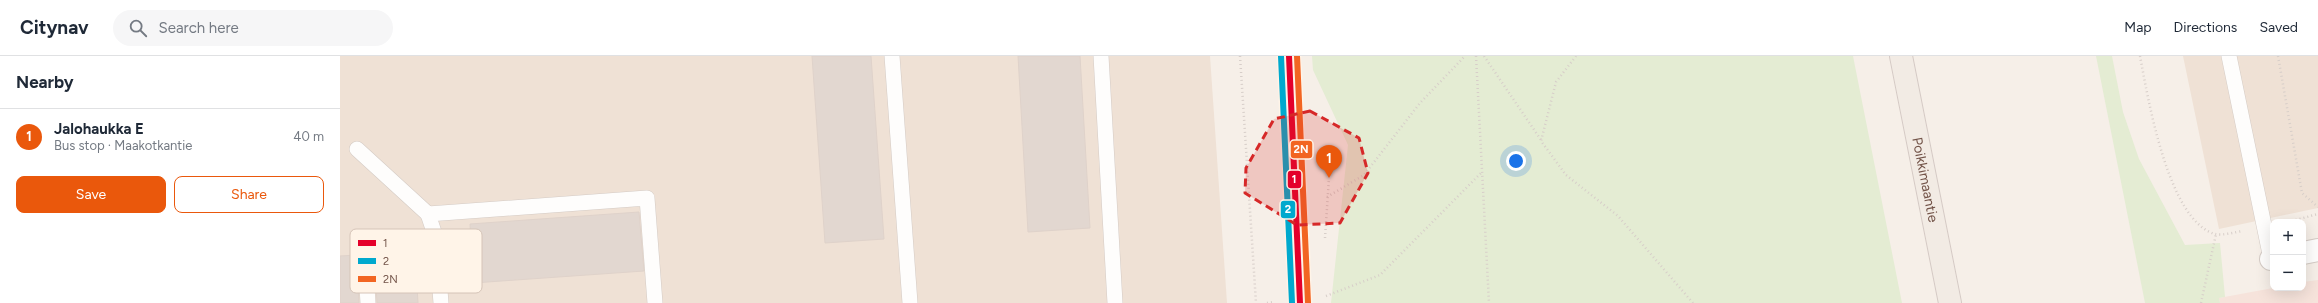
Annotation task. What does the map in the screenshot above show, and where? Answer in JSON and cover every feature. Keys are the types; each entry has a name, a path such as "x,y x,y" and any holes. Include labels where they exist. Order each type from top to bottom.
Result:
{"main road":[{"name":"Poikkimaantie","path":"1901,56 1950,303"}],"street":[{"path":"1289,56 1300,303"},
{"path":"2306,252 2318,250"}],"lane":[{"path":"892,56 910,303"},
{"path":"1101,56 1115,303"},
{"path":"2229,56 2264,228 2271,255"},
{"path":"357,149 428,214 433,229"},
{"path":"428,214 647,198 655,303"},
{"path":"367,293 368,303"},
{"path":"440,293 441,303"}],"path":[{"path":"1240,56 1256,303"},
{"path":"1327,198 1364,175 1420,102 1465,56"},
{"path":"1476,56 1488,303"},
{"path":"1484,56 1541,141 1566,175 1618,216 1693,303"},
{"path":"1541,141 1556,82 1576,56"},
{"path":"2140,56 2153,123 2174,187 2193,220 2216,234 2264,228"},
{"path":"2278,56 2302,193 2318,207"},
{"path":"1321,297 1380,275 1482,171"},
{"path":"2299,219 2318,214"},
{"path":"2201,303 2216,234"}],"highlighted area":[{"path":"1310,111 1359,138 1368,173 1340,223 1297,225 1245,193 1246,168 1274,119"}],"shaded area":[{"path":"340,56 1210,56 1227,303 340,303"},
{"path":"2183,56 2318,56 2318,208 2219,229"},
{"path":"2318,280 2318,303 2220,303 2219,298 2270,289 2270,291 2306,291 2306,282"}],"green space":[{"path":"1312,56 1853,56 1902,303 1331,303 1348,145 1313,70"},
{"path":"2096,56 2112,56 2123,112 2139,159 2185,245 2220,243 2225,297 2219,298 2220,303 2145,303"}],"building":[{"path":"812,56 871,56 884,239 825,243"},
{"path":"1018,56 1080,56 1090,228 1028,232"},
{"path":"639,212 644,271 482,282 482,229 470,229 470,224"},
{"path":"350,255 350,293 358,293 359,303 340,303 340,256"},
{"path":"376,293 417,293 418,303 377,303"}],"transit line":[{"name":"2","path":"1281,56 1292,303"},
{"name":"1","path":"1289,56 1300,303"},
{"name":"2N","path":"1297,56 1308,303"}],"place":[{"name":"Jalohaukka E","path":"1329,178"}]}
